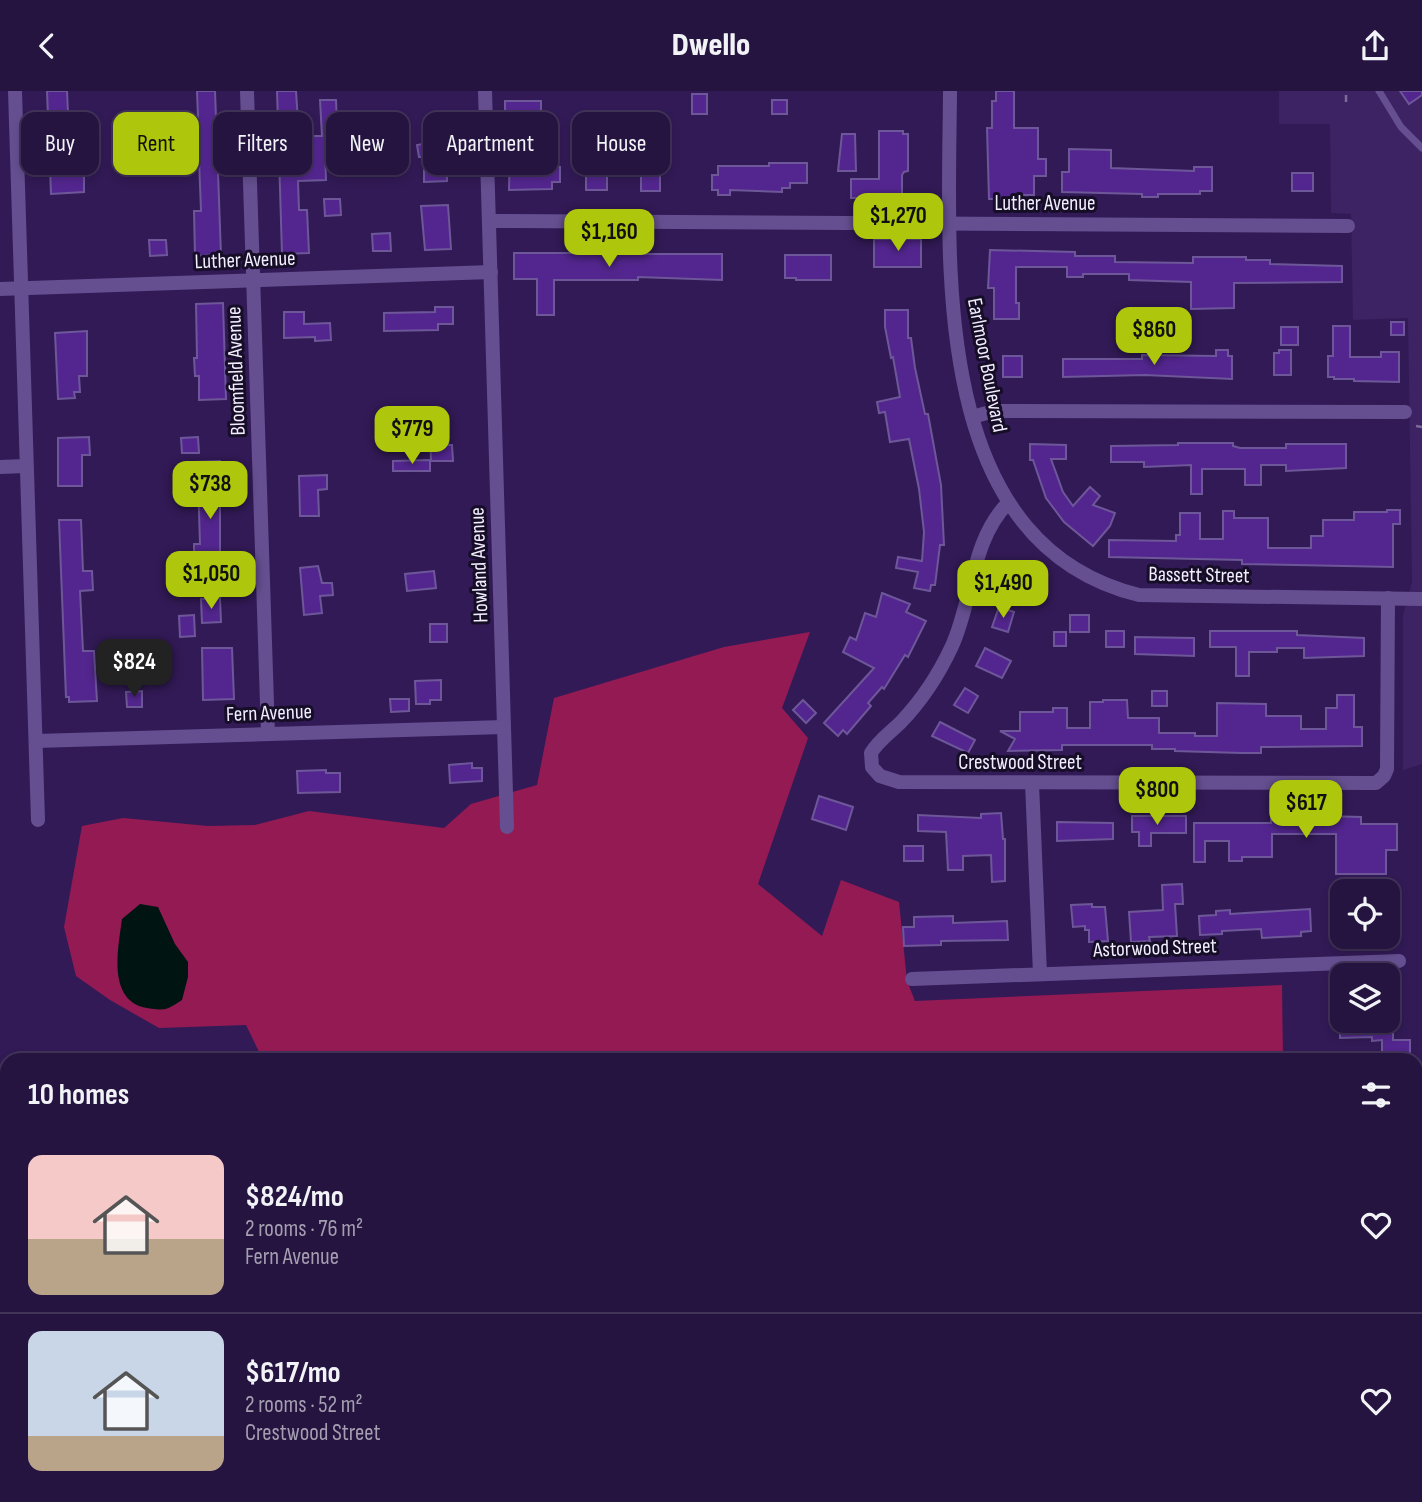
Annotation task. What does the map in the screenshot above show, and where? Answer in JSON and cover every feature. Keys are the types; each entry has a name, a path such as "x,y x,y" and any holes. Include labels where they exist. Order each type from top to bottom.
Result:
{"street":[{"path":"15,91 38,820"},
{"name":"Bloomfield Avenue","path":"247,91 268,734"},
{"name":"Howland Avenue","path":"485,91 508,827"},
{"name":"Earlmoor Boulevard","path":"950,91 949,223 954,316 972,417 988,465 1008,503"},
{"name":"Luther Avenue","path":"489,221 1348,226"},
{"name":"Luther Avenue","path":"0,289 491,272"},
{"path":"972,417 994,411 1405,412"},
{"path":"0,467 26,466"},
{"name":"Bassett Street","path":"1008,503 1034,536 1058,558 1095,580 1132,593 1160,597 1422,599"},
{"name":"Crestwood Street","path":"1008,503 987,531 963,618 946,659 912,710 873,749 872,767 880,776 899,782 1369,785 1382,779 1387,765 1388,598"},
{"name":"Fern Avenue","path":"36,741 504,727"},
{"path":"1032,783 1040,974"},
{"name":"Astorwood Street","path":"912,979 1399,961"}],"lane":[{"path":"1379,91 1395,119 1422,148"}],"path":[{"path":"1346,95 1346,102"},
{"path":"1416,426 1422,427"}],"shaded area":[{"path":"1279,91 1422,91 1422,764 1403,770 1403,615 1412,582 1408,318 1353,320 1351,214 1331,213 1330,124 1279,124"},
{"path":"810,632 782,708 808,738 758,884 822,936 841,880 899,902 907,981 915,1001 1282,985 1283,1053 260,1053 246,1025 159,1028 110,1000 76,976 64,927 82,826 123,818 208,826 255,825 309,811 444,828 471,804 537,785 554,698 724,647"},
{"path":"140,904 158,907 175,944 188,962 188,977 182,1000 166,1009 147,1008 134,1003 120,985 118,958 122,919"}],"building":[{"path":"47,91 67,91 68,112 48,112"},
{"path":"197,91 215,91 213,175 218,175 221,255 195,256 194,211 201,211"},
{"path":"277,91 296,91 297,112 278,112"},
{"path":"996,91 1014,91 1014,128 1038,128 1038,159 1046,159 1046,176 1034,176 1034,195 1016,195 1016,199 989,199 987,128 992,128 992,101 996,101"},
{"path":"1400,91 1422,91 1422,95 1409,104"},
{"path":"692,94 707,94 707,114 692,114"},
{"path":"320,100 336,100 336,112 326,112 326,180 298,181 299,210 307,210 309,253 282,254 280,175 312,175 312,136 322,136"},
{"path":"772,100 787,100 787,114 772,114"},
{"path":"505,101 541,101 541,112 505,112"},
{"path":"879,131 903,131 903,134 908,134 908,171 902,175 902,197 851,198 851,179 879,179"},
{"path":"842,134 855,134 856,171 838,171"},
{"path":"423,144 423,157 419,157 417,145"},
{"path":"1069,149 1111,150 1111,168 1194,171 1194,167 1212,167 1212,191 1200,191 1200,194 1158,194 1158,197 1142,197 1142,194 1062,192 1062,172 1069,172"},
{"path":"769,163 807,163 807,183 790,183 790,188 782,188 782,192 730,190 730,195 718,195 718,190 712,190 712,175 718,175 718,166 769,166"},
{"path":"560,167 560,182 552,182 552,189 509,190 509,175 558,175"},
{"path":"1292,173 1313,173 1313,191 1292,191"},
{"path":"50,175 84,176 84,192 51,194"},
{"path":"424,175 447,175 447,181 424,182"},
{"path":"586,175 607,175 607,190 586,190"},
{"path":"641,175 660,175 660,191 641,191"},
{"path":"324,199 340,199 341,215 325,216"},
{"path":"448,205 451,249 425,250 421,206"},
{"path":"390,233 391,251 373,251 372,234"},
{"path":"874,239 921,239 921,267 874,267"},
{"path":"149,240 166,240 167,255 150,256"},
{"path":"990,250 1075,252 1075,256 1115,256 1115,262 1193,263 1193,257 1246,257 1246,260 1270,260 1270,264 1342,266 1342,282 1234,283 1234,308 1191,309 1191,282 1129,280 1129,274 1083,274 1083,277 1067,277 1067,267 1016,267 1019,319 994,319 994,288 988,288"},
{"path":"637,251 636,254 722,254 722,280 638,277 638,280 554,280 554,315 537,315 537,279 514,279 514,253"},
{"path":"785,255 831,255 831,280 785,278"},
{"path":"223,303 226,399 199,400 199,376 195,376 194,358 197,358 196,304"},
{"path":"435,307 453,307 453,324 438,324 438,330 384,331 384,313 435,312"},
{"path":"885,310 908,310 908,338 911,338 941,485 944,545 940,545 935,585 931,585 930,591 914,588 918,572 896,568 898,557 922,561 924,532 909,439 890,442 885,412 879,413 877,402 900,397 885,327"},
{"path":"284,312 304,312 304,324 330,323 331,340 315,341 315,337 284,338"},
{"path":"1391,322 1404,322 1404,335 1391,335"},
{"path":"1333,326 1350,326 1350,357 1381,357 1381,352 1399,352 1399,382 1354,381 1328,377 1328,356 1333,356"},
{"path":"1281,327 1298,327 1298,345 1281,345"},
{"path":"87,331 87,376 79,376 80,392 74,392 75,398 58,399 55,333"},
{"path":"1216,350 1228,350 1228,356 1232,356 1232,379 1145,375 1063,377 1063,359 1142,359 1142,355 1216,356"},
{"path":"1279,350 1291,350 1291,375 1274,375 1274,353 1279,353"},
{"path":"1003,356 1022,356 1022,377 1003,377"},
{"path":"448,428 448,445 452,445 453,461 431,461 430,429"},
{"path":"89,437 90,455 82,455 82,486 58,486 58,438"},
{"path":"198,437 199,453 182,453 181,438"},
{"path":"1233,443 1233,446 1240,448 1286,448 1286,444 1346,444 1346,468 1286,471 1286,465 1261,465 1261,485 1245,485 1245,469 1202,469 1202,494 1191,494 1191,465 1144,467 1144,462 1111,462 1111,446"},
{"path":"1030,444 1066,445 1066,459 1051,459 1063,492 1073,506 1090,487 1100,496 1093,505 1115,513 1110,526 1093,546 1064,522 1046,498 1033,460 1030,460"},
{"path":"430,460 430,471 393,471 393,461"},
{"path":"220,461 221,479 216,479 217,504 220,504 220,558 227,558 228,582 210,582 209,563 194,563 194,544 200,544 198,480 194,480 194,462"},
{"path":"327,475 327,489 318,490 319,516 300,516 299,476"},
{"path":"1400,510 1400,524 1393,524 1393,567 1242,564 1242,560 1109,557 1109,540 1176,541 1176,535 1180,535 1180,513 1200,513 1200,539 1223,539 1223,511 1234,511 1234,518 1268,518 1268,548 1311,548 1311,536 1323,536 1323,520 1354,520 1354,512"},
{"path":"59,520 81,520 83,571 92,571 93,590 80,591 83,651 94,651 97,701 69,702 69,697 66,697"},
{"path":"318,566 322,583 332,583 333,595 320,596 322,613 304,615 300,568"},
{"path":"434,571 436,588 407,591 405,574"},
{"path":"1024,574 1030,590 1010,597 1005,580"},
{"path":"882,593 910,604 906,612 926,621 908,657 905,655 884,689 882,687 868,703 871,706 847,734 843,730 838,736 824,723 874,668 843,652 850,637 856,640 865,613 876,617"},
{"path":"220,598 221,622 202,623 201,599"},
{"path":"999,607 1014,612 1008,632 992,627"},
{"path":"194,615 195,636 180,637 179,616"},
{"path":"1070,615 1089,615 1089,632 1070,632"},
{"path":"430,624 447,624 447,642 430,642"},
{"path":"1106,631 1124,631 1124,647 1106,647"},
{"path":"1210,631 1297,631 1297,635 1364,638 1364,656 1304,658 1304,648 1249,652 1249,676 1236,676 1236,647 1210,647"},
{"path":"1054,632 1066,632 1066,646 1054,646"},
{"path":"1135,637 1194,638 1194,656 1135,654"},
{"path":"202,648 232,648 234,699 203,700"},
{"path":"985,648 1011,661 1002,678 976,666"},
{"path":"441,680 441,700 430,700 430,704 416,704 415,681"},
{"path":"965,688 978,696 968,713 954,705"},
{"path":"142,691 142,707 127,707 126,692"},
{"path":"1152,691 1167,691 1167,706 1152,706"},
{"path":"1337,695 1354,695 1354,727 1362,727 1362,746 1261,747 1261,753 1175,751 1152,749 1152,745 1062,745 1062,750 1008,751 1015,739 1000,731 1020,731 1020,712 1053,712 1053,708 1067,708 1067,728 1090,728 1090,702 1103,700 1127,700 1128,718 1159,718 1159,733 1217,736 1217,703 1266,704 1266,716 1301,716 1301,729 1326,729 1326,708 1337,708"},
{"path":"390,699 409,699 409,711 391,712"},
{"path":"803,700 816,713 806,723 793,710"},
{"path":"940,722 975,740 968,753 932,736"},
{"path":"472,763 472,768 482,768 482,781 450,783 449,765"},
{"path":"326,770 326,773 340,773 340,792 298,793 297,771"},
{"path":"819,796 853,807 846,830 812,819"},
{"path":"1001,813 1005,839 1005,881 992,882 991,855 963,856 963,870 948,870 946,832 918,831 918,815 981,818 981,814"},
{"path":"1132,816 1186,816 1186,833 1151,833 1151,846 1139,846 1139,832 1132,832"},
{"path":"1271,817 1361,817 1361,824 1397,824 1397,850 1386,850 1386,874 1336,874 1336,834 1272,834 1272,857 1242,857 1242,861 1229,861 1229,841 1205,841 1205,862 1194,862 1194,823 1271,823"},
{"path":"1057,822 1113,823 1113,839 1057,841"},
{"path":"904,846 923,846 923,861 904,861"},
{"path":"1182,884 1183,904 1175,904 1177,936 1149,937 1150,941 1131,942 1129,912 1163,910 1162,885"},
{"path":"1092,904 1092,907 1105,907 1108,941 1089,942 1089,930 1085,930 1085,926 1073,927 1071,905"},
{"path":"1310,909 1311,931 1301,932 1301,936 1262,938 1261,929 1200,935 1199,916 1216,915 1216,911 1230,910 1230,914"},
{"path":"953,916 953,923 1007,921 1008,940 941,941 941,945 904,946 903,927 914,927 914,917"},
{"path":"1340,1033 1393,1033 1393,1040 1410,1040 1410,1053 1382,1053 1382,1040 1372,1041 1372,1037 1340,1038"}]}
